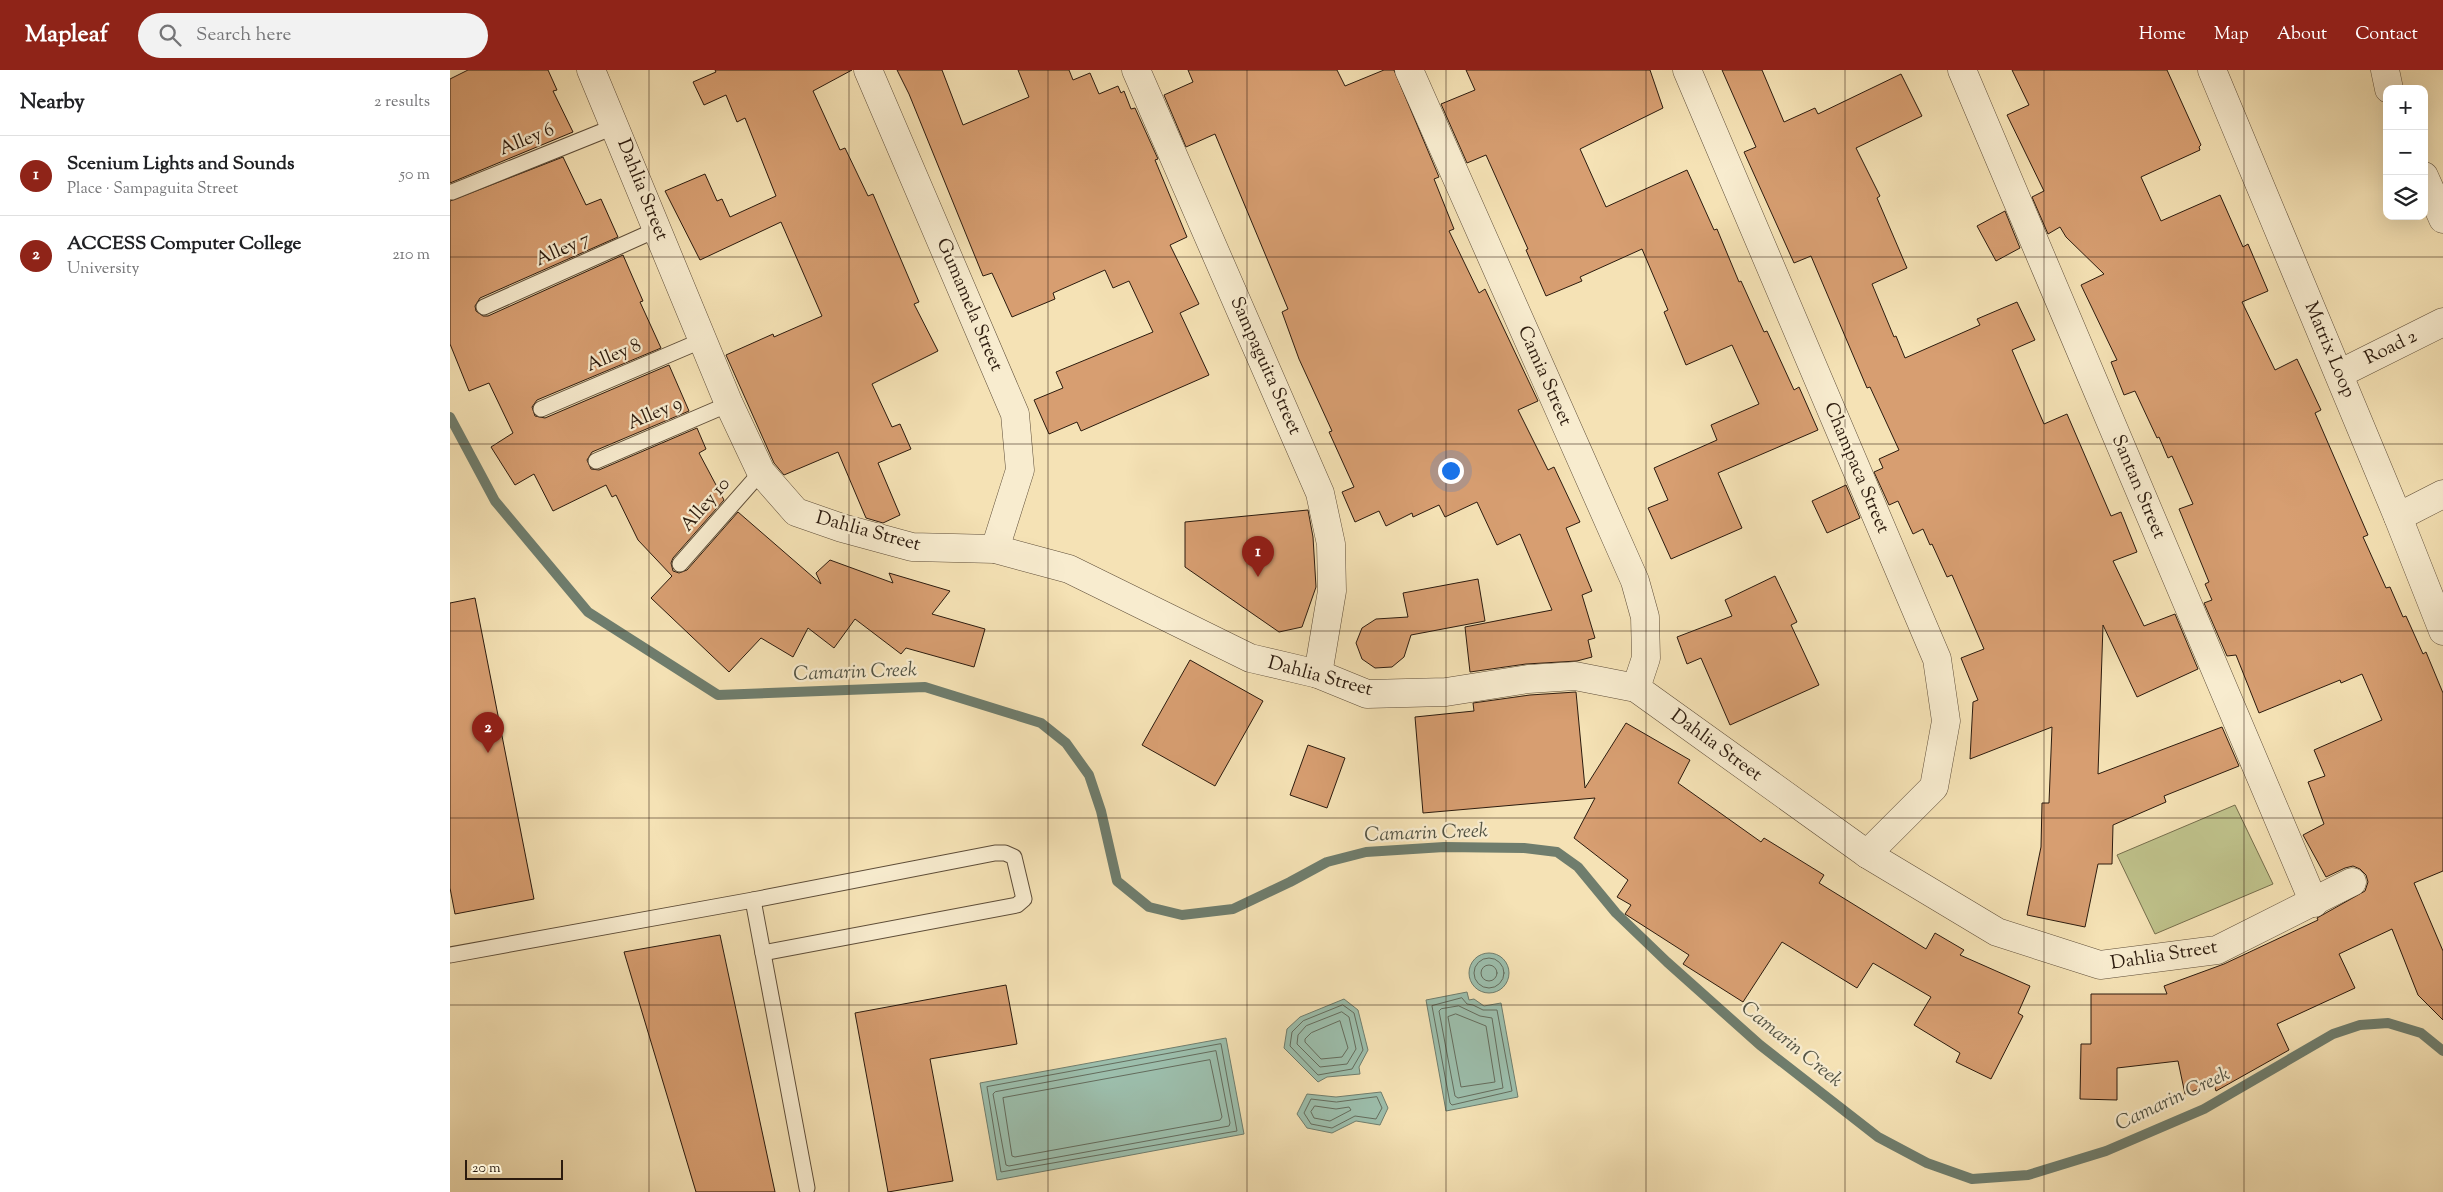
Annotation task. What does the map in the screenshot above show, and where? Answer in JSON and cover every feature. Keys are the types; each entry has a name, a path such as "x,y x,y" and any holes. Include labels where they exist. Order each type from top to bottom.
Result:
{"street":[{"name":"Dahlia Street","path":"591,70 616,126 729,404 761,472 796,512 842,528 912,547 995,549 1068,569 1250,658 1318,674 1367,694 1446,692 1528,679 1575,676 1636,688 1867,854 1998,932 2100,965 2218,950 2314,903 2352,882"},
{"name":"Gumamela Street","path":"868,70 1015,414 1020,470 995,549"},
{"name":"Sampaguita Street","path":"1136,70 1320,493 1331,544 1332,591 1318,674"},
{"name":"Camia Street","path":"1409,70 1635,581 1645,617 1646,658 1636,688"},
{"name":"Champaca Street","path":"1688,70 1937,659 1946,720 1934,787 1867,854"},
{"name":"Santan Street","path":"1962,70 2314,903"},
{"name":"Matrix Loop","path":"2212,70 2398,516 2443,631"},
{"path":"2385,70 2387,85"},
{"path":"2432,182 2443,219"},
{"name":"Road 2","path":"2339,374 2443,322"},
{"path":"2398,516 2443,494"}],"lane":[{"name":"Alley 6","path":"452,192 616,126"},
{"name":"Alley 7","path":"484,307 658,229"},
{"name":"Alley 8","path":"541,409 703,340"},
{"name":"Alley 9","path":"596,461 729,404"},
{"name":"Alley 10","path":"680,564 761,472"},
{"path":"450,955 754,900 995,853 1005,853 1014,857 1024,899 1017,905 763,953"},
{"path":"754,900 807,1188"}],"green space":[{"path":"2235,805 2273,884 2155,934 2117,855"}],"water":[{"path":"1489,953 1503,959 1509,973 1503,987 1489,993 1475,987 1469,973 1475,959"},
{"path":"1467,992 1469,1000 1474,999 1484,1006 1501,1003 1518,1097 1446,1111 1426,1000"},
{"path":"1344,999 1358,1010 1368,1050 1359,1067 1360,1074 1327,1077 1318,1082 1284,1048 1287,1029 1300,1017"},
{"path":"1226,1038 1244,1134 997,1180 980,1083"},
{"path":"1381,1092 1388,1108 1380,1125 1356,1121 1332,1133 1307,1128 1297,1114 1307,1094 1336,1097"}],"building":[{"path":"468,70 548,70 557,90 553,91 573,132 450,183 450,79"},
{"path":"715,70 852,70 813,91 840,150 845,148 868,196 873,194 919,302 914,304 938,351 872,384 892,427 900,424 911,449 878,463 900,515 883,523 866,518 838,452 784,475 774,463 726,355 773,334 774,337 822,316 781,222 700,260 665,191 705,174 717,201 722,199 730,217 776,196 745,118 737,122 726,95 704,105 693,82 716,72"},
{"path":"897,70 942,70 963,125 1029,97 1018,70 1069,70 1073,80 1090,73 1099,94 1118,86 1121,93 1124,91 1131,109 1135,108 1158,159 1155,160 1187,237 1170,245 1199,304 1180,313 1209,375 1081,431 1077,422 1049,434 1034,400 1063,388 1056,372 1153,332 1129,281 1113,288 1105,270 1053,293 1055,299 1012,317 992,273 983,276 909,94"},
{"path":"1188,70 1337,70 1345,86 1384,70 1394,70 1439,177 1434,179 1454,229 1449,231 1479,293 1485,289 1538,401 1518,410 1548,470 1554,467 1580,522 1566,528 1592,591 1582,595 1595,638 1588,640 1592,657 1577,661 1526,664 1470,672 1465,627 1552,610 1520,534 1497,545 1477,502 1445,517 1439,505 1413,517 1412,513 1386,526 1379,511 1355,522 1342,492 1354,487 1329,432 1332,431 1299,359 1282,312 1288,309 1215,134 1186,147 1164,95 1193,82"},
{"path":"1466,70 1650,70 1663,108 1580,149 1606,207 1687,170 1714,230 1717,229 1739,282 1741,281 1764,332 1767,331 1794,390 1799,387 1818,430 1718,473 1742,528 1671,559 1648,508 1668,500 1654,468 1717,440 1711,425 1759,404 1732,345 1686,365 1664,312 1668,310 1642,249 1580,277 1582,281 1546,296 1526,250 1528,249 1486,155 1467,163 1441,104 1475,90"},
{"path":"1722,70 1762,70 1784,122 1815,108 1818,114 1901,74 1922,116 1856,148 1880,196 1877,198 1907,268 1872,284 1894,337 1896,336 1905,358 1980,325 1977,319 2017,302 2035,340 2012,350 2044,424 2067,414 2111,516 2121,512 2137,552 2113,561 2144,626 2175,614 2198,669 2137,697 2103,625 2098,774 2222,727 2239,766 2164,796 2166,802 2113,825 2112,864 2098,864 2085,927 2027,915 2041,847 2042,803 2049,803 2052,727 1970,759 1973,702 1978,700 1961,658 1984,649 1952,575 1947,577 1923,529 1913,534 1898,501 1889,505 1874,472 1883,468 1879,459 1899,450 1870,387 1867,388 1811,256 1794,263 1744,152 1756,147"},
{"path":"2012,70 2167,70 2201,145 2199,147 2200,150 2141,177 2161,221 2220,195 2243,247 2248,244 2268,291 2242,302 2275,370 2297,359 2321,410 2315,413 2368,535 2363,537 2386,588 2390,587 2403,617 2406,616 2423,654 2426,652 2443,693 2443,871 2414,883 2443,951 2443,1020 2418,995 2392,929 2339,954 2355,988 2277,1024 2289,1050 2216,1091 2214,1084 2185,1094 2178,1061 2117,1068 2117,1100 2080,1099 2081,1044 2091,1044 2091,994 2167,994 2164,986 2224,964 2318,920 2317,918 2365,891 2368,882 2366,875 2360,869 2353,866 2326,877 2303,835 2324,824 2308,782 2325,776 2314,750 2382,720 2362,674 2341,683 2340,680 2259,713 2236,655 2227,656 2204,603 2212,600 2205,584 2209,582 2179,509 2193,504 2172,456 2168,458 2135,391 2124,395 2111,362 2117,360 2081,285 2104,274 2066,237 2060,227 2048,234 2032,197 2044,191 2007,115 2029,105"},
{"path":"563,157 586,205 601,199 618,237 480,298 475,306 476,311 483,316 488,316 623,255 643,301 640,302 661,348 537,400 532,407 535,416 545,418 669,365 689,411 592,452 587,460 591,469 599,470 697,428 706,449 699,453 724,500 673,558 671,563 673,571 679,573 687,570 738,512 821,584 816,573 830,560 893,583 889,573 950,591 932,614 985,629 974,667 906,648 901,654 855,619 834,648 808,628 793,657 761,638 729,672 651,598 672,576 638,540 616,495 612,497 606,485 553,511 534,474 515,485 491,447 513,433 489,383 469,391 450,344 450,201"},
{"path":"2005,211 2020,248 1996,261 1977,226"},
{"path":"1846,485 1860,518 1827,533 1812,501"},
{"path":"1308,510 1313,537 1316,587 1302,627 1279,632 1185,567 1185,522"},
{"path":"1775,576 1797,622 1791,625 1819,685 1730,725 1701,658 1687,664 1677,637 1732,616 1725,600"},
{"path":"1478,579 1485,621 1411,635 1404,657 1392,667 1375,668 1362,659 1356,643 1362,628 1376,619 1408,617 1403,593"},
{"path":"475,598 534,899 455,914 450,888 450,603"},
{"path":"1190,660 1263,701 1215,786 1142,745"},
{"path":"1576,692 1585,788 1626,723 1690,760 1678,783 1761,842 1764,838 1824,875 1819,883 1926,949 1935,933 1964,950 1960,955 2030,986 2018,1013 2023,1016 1991,1079 1956,1062 1960,1053 1914,1025 1931,997 1873,963 1857,988 1782,942 1743,1002 1683,964 1689,955 1625,914 1631,905 1617,897 1628,880 1574,838 1595,798 1423,813 1415,717 1474,711 1473,703 1530,695"},
{"path":"1308,745 1345,758 1327,808 1290,795"},
{"path":"720,935 775,1192 696,1192 624,952"},
{"path":"1006,985 1017,1044 930,1059 953,1181 888,1192 855,1013"}],"waterway":[{"name":"Camarin Creek","path":"450,417 495,501 588,612 718,695 925,687 1041,723 1066,743 1089,775 1101,811 1117,881 1149,907 1182,915 1233,909 1327,862 1366,852 1444,847 1524,848 1557,852 1578,867 1616,913 1667,962 1760,1045 1878,1137 1927,1163 1972,1179 2028,1175 2106,1151 2204,1109 2333,1034 2360,1025 2388,1023 2421,1033 2443,1051"}],"place":[{"name":"Scenium Lights and Sounds","path":"1258,577"},
{"name":"ACCESS Computer College","path":"488,753"}]}
